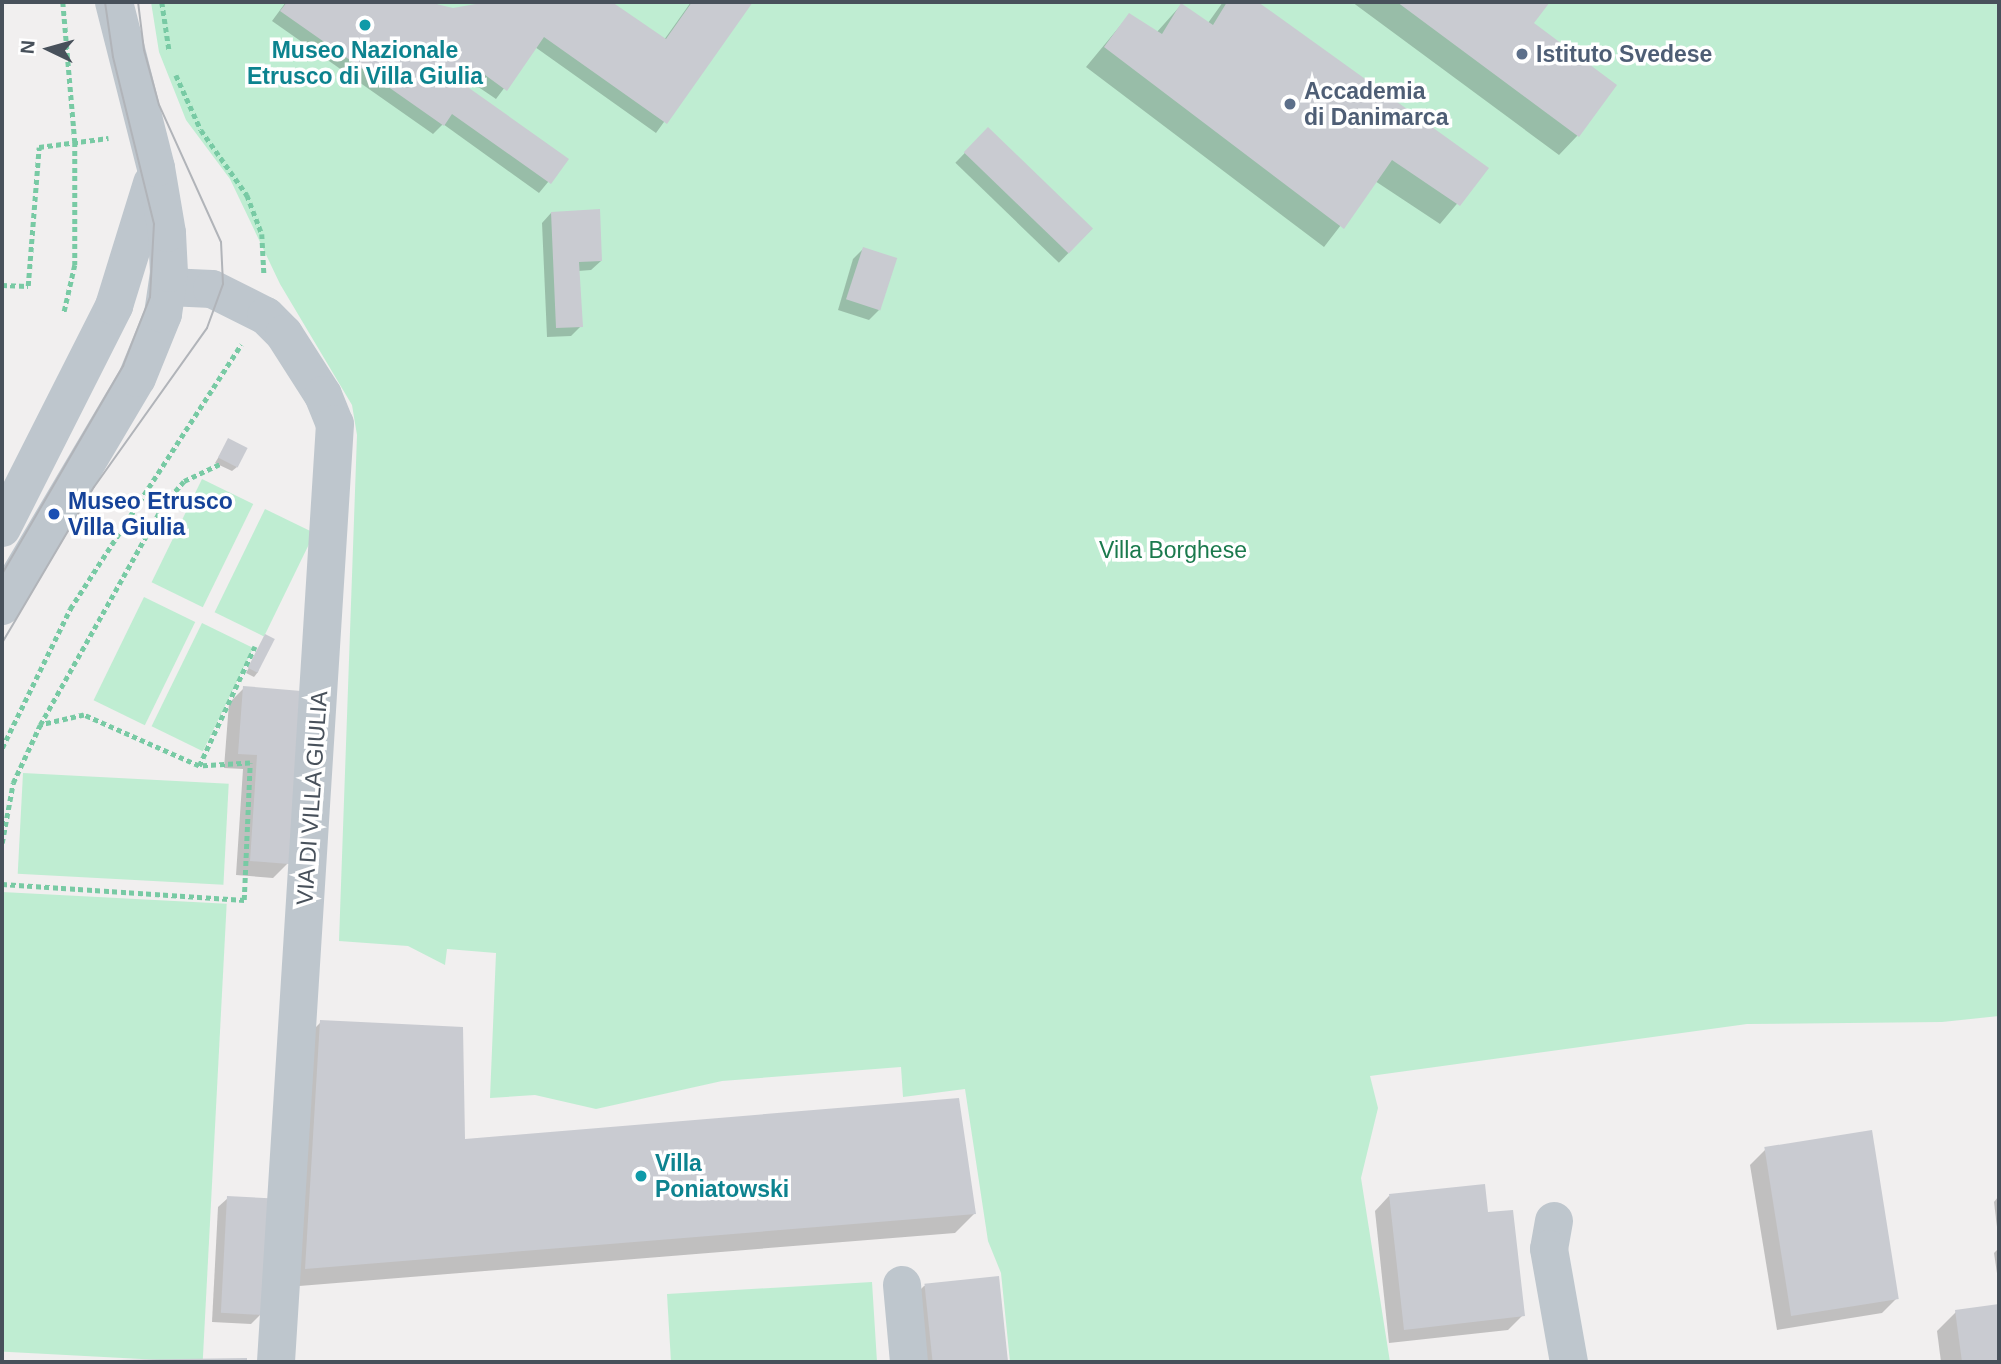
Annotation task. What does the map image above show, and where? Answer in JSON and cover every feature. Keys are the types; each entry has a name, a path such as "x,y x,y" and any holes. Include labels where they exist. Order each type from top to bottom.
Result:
{"street":[{"path":"2,607 137,378 161,324 168,288 169,249 151,150 114,2"},
{"path":"2,528 114,306 151,150"},
{"name":"VIA DI VILLA GIULIA","path":"168,288 212,289 253,308 284,334 323,395 336,439 276,1362"},
{"path":"1554,1222 1549,1249 1569,1362"},
{"path":"902,1285 909,1362"}],"path":[{"path":"63,2 75,142 75,265 63,318"},
{"path":"162,2 170,54"},
{"path":"173,66 201,130 247,195 262,234 264,274"},
{"path":"2,285 28,286 39,147 75,142 151,150"},
{"path":"2,748 70,609 237,355"},
{"path":"2,843 13,783 40,725 164,505 184,481 222,463"},
{"path":"198,766 255,646"},
{"path":"2,884 244,901 250,763 198,766 85,715 40,725"}],"green space":[{"name":"Villa Borghese","path":"151,2 1999,2 1999,1016 1942,1022 1747,1024 1370,1076 1378,1108 1361,1178 1390,1362 1010,1362 1001,1273 988,1241 965,1089 903,1097 901,1067 722,1081 596,1109 535,1095 490,1098 496,953 447,949 445,965 408,946 339,941 357,435 352,405 280,284 230,179 186,120 159,52"},
{"path":"202,479 253,504 203,607 152,582"},
{"path":"265,509 314,533 264,636 215,612"},
{"path":"144,597 195,622 145,725 94,700"},
{"path":"202,623 253,648 203,751 152,726"},
{"path":"23,773 229,784 223,885 18,874"},
{"path":"2,892 227,904 203,1362 2,1352"},
{"path":"872,1282 877,1362 671,1362 667,1294"}],"building":[{"path":"287,2 428,2 453,8 487,2 612,2 666,39 692,2 753,2 667,124 544,37 507,91 481,72 469,88 569,159 551,184 452,114 444,126 280,11"},
{"name":"Accademia di Danimarca","path":"1227,2 1258,2 1489,168 1460,206 1392,160 1344,229 1104,47 1129,13 1162,34 1181,3 1213,25"},
{"name":"Istituto Svedese","path":"1397,2 1550,2 1534,23 1617,85 1579,137"},
{"path":"988,127 1093,228 1069,254 964,152"},
{"path":"600,209 602,261 579,262 583,327 556,328 551,212"},
{"path":"863,247 897,258 880,310 846,299"},
{"path":"228,438 248,448 238,468 218,458"},
{"path":"265,634 275,639 258,673 248,668"},
{"path":"243,686 301,691 289,864 250,861 257,755 238,754"},
{"name":"Villa Poniatowski","path":"320,1020 463,1027 465,1139 959,1098 976,1214 305,1269"},
{"path":"1872,1130 1899,1299 1791,1316 1764,1147"},
{"path":"1485,1184 1488,1212 1513,1210 1525,1316 1404,1330 1389,1194"},
{"path":"227,1196 269,1198 263,1315 221,1313"},
{"path":"999,1276 1008,1362 933,1362 924,1284"},
{"path":"1999,1304 1999,1362 1962,1362 1955,1310"},
{"path":"247,1358 247,1362 116,1362 116,1360"}],"tram line":[{"path":"2,574 123,366 150,297 154,224 113,57 105,2"},
{"path":"2,643 94,487 207,328 223,284 221,242 159,105 144,50 138,2"}],"place":[{"name":"Museo Nazionale Etrusco di Villa Giulia","path":"365,25"},
{"name":"Istituto Svedese","path":"1522,54"},
{"name":"Accademia di Danimarca","path":"1290,104"},
{"name":"Museo Etrusco Villa Giulia","path":"54,514"},
{"name":"Villa Poniatowski","path":"641,1176"}]}
